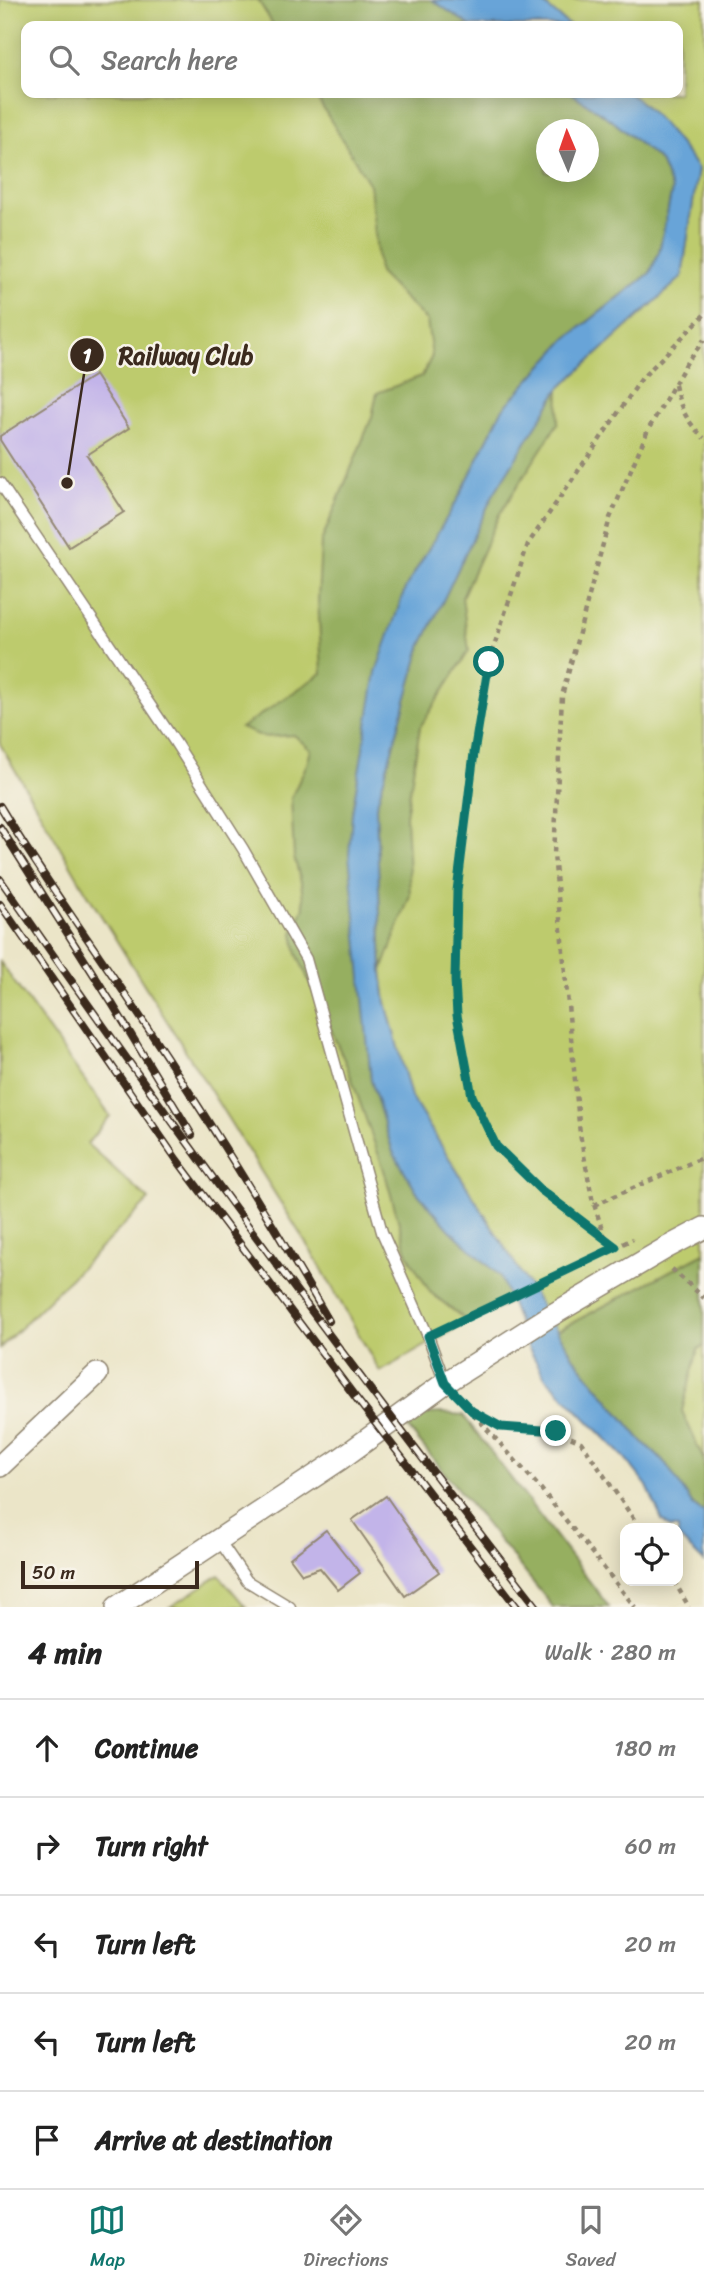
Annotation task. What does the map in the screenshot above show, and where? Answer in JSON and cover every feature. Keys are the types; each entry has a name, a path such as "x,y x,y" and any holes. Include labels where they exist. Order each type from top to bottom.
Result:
{"street":[{"path":"117,1607 339,1460 445,1383 547,1318 704,1228"},
{"path":"0,1466 97,1374"}],"lane":[{"path":"0,483 175,742 243,849 306,959 382,1232 428,1336 445,1383"},
{"path":"219,1539 247,1581 290,1607"}],"path":[{"path":"616,1247 541,1190 496,1146 472,1096 457,1015 457,891 474,753 489,662 528,544 642,378 704,315"},
{"path":"605,1239 594,1205 580,1134 554,854 562,696 610,519 649,430 687,362 704,340"},
{"path":"674,385 679,406 691,426 704,438"},
{"path":"594,1205 704,1157"},
{"path":"428,1336 641,1235"},
{"path":"655,1255 704,1298"},
{"path":"445,1383 541,1489 635,1607"},
{"path":"472,1411 501,1427 556,1431 581,1442 637,1523"},
{"path":"677,1586 689,1607"}],"green space":[{"path":"0,0 432,0 464,21 21,21 21,98 578,98 614,122 566,339 405,589 371,1080 511,1301 467,1322 380,1372 319,1264 85,890 0,744"},
{"path":"258,0 432,0 464,21 271,21"},
{"path":"539,0 704,0 704,1513 574,1358 411,1097 386,1002 382,971 376,807 421,647 559,389 682,277 698,169 665,128 632,98 683,98 683,21 564,21"},
{"path":"317,98 578,98 614,122 660,161 672,190 659,252 650,273 566,339 502,410 459,497 405,589 364,745 352,813 371,1080 393,1152 419,1195 451,1231 500,1276 511,1301 467,1321 430,1292 408,1255 384,1170 347,1066 297,954 293,933 304,907 294,857 291,798 311,750 294,735 264,737 241,728 322,673 318,600 321,542 372,417 377,393 422,376 432,356 427,321 379,273 370,185"},
{"path":"559,389 558,423 499,515 462,597 469,651 420,727 406,816 410,895 382,971 376,807 421,647 493,495"},
{"path":"0,962 110,1116 87,1144 149,1200 0,1348"},
{"path":"704,1253 704,1346 698,1349 682,1411 704,1460 704,1513 693,1505 666,1464 641,1440 574,1358 557,1331"},
{"path":"422,1414 463,1415 609,1607 553,1607 405,1424"},
{"path":"219,1575 246,1607 170,1607"}],"water":[{"path":"432,0 539,0 564,21 464,21"},
{"path":"578,98 636,98 665,126 698,169 682,277 559,389 493,495 421,647 376,807 382,972 386,1003 411,1097 574,1358 641,1440 666,1464 693,1505 704,1513 704,1562 683,1541 683,1523 665,1523 662,1520 647,1486 625,1458 545,1377 528,1347 500,1276 451,1231 419,1195 393,1152 371,1080 349,855 352,813 376,672 405,589 459,497 502,410 566,339 650,273 659,252 672,190 660,161 614,122"}],"building":[{"path":"95,375 129,428 87,455 124,512 69,547 0,440 0,436"},
{"path":"386,1496 439,1572 405,1596 352,1520"},
{"path":"326,1530 360,1573 338,1590 320,1568 302,1574 290,1558"}],"railway":[{"path":"0,806 210,1125 329,1321"},
{"path":"0,827 192,1135"},
{"path":"0,879 130,1064 264,1247 537,1607"},
{"path":"0,904 177,1160 517,1607"}],"place":[{"name":"Railway Club","path":"67,483"}],"route":[{"path":"489,662 474,753 457,891 457,1015 472,1096 496,1146 541,1190 616,1247 428,1336 445,1383 472,1411 501,1427 556,1431"}]}
